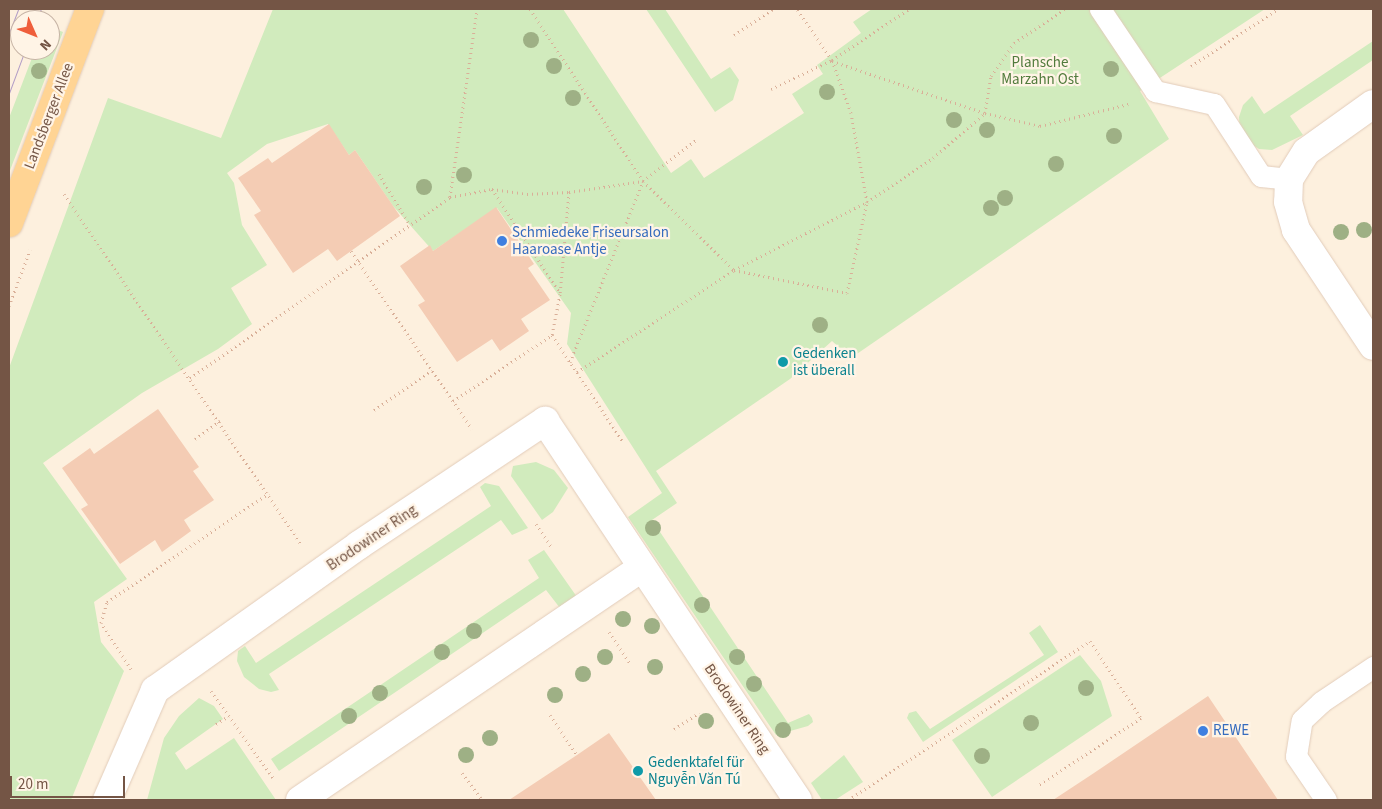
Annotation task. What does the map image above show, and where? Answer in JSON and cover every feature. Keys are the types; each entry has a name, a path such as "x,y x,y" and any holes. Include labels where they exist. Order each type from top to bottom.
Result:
{"main road":[{"name":"Landsberger Allee","path":"9,222 90,9"}],"street":[{"path":"1373,104 1306,152 1289,179 1288,202 1296,230 1373,346"},
{"name":"Brodowiner Ring","path":"108,800 155,690 321,572 545,421 798,800"},
{"path":"300,800 642,568"}],"lane":[{"path":"1100,9 1154,91 1214,104 1261,176 1289,179"},
{"path":"1326,800 1296,756 1302,720 1321,702 1373,667"}],"path":[{"path":"450,197 477,9"},
{"path":"530,9 643,181 734,270 847,294 867,202 851,113 832,60 797,9"},
{"path":"734,34 773,9"},
{"path":"771,89 832,60 909,9"},
{"path":"577,372 734,270 867,202 933,158 985,113 991,76 1014,43 1065,9"},
{"path":"832,60 985,113 1040,126 1131,103 1154,91 1278,9"},
{"path":"190,378 450,197 492,189 526,194 569,192 643,181 696,140"},
{"path":"379,174 410,225"},
{"path":"570,362 643,181"},
{"path":"492,189 560,294"},
{"path":"569,192 560,294 552,335 623,442"},
{"path":"64,194 321,572"},
{"path":"351,251 478,438"},
{"path":"453,401 552,335"},
{"path":"374,410 432,370"},
{"path":"195,439 220,421"},
{"path":"132,670 101,623 107,602 269,493"},
{"path":"536,524 551,546"},
{"path":"603,623 630,662"},
{"path":"848,800 1090,641 1141,718 1038,786"},
{"path":"191,663 278,785"},
{"path":"550,715 577,755"},
{"path":"216,724 229,716"},
{"path":"462,773 482,800"}],"green space":[{"name":"Plansche Marzahn Ost","path":"273,9 563,9 671,173 691,159 704,178 804,113 792,94 823,74 817,65 861,33 853,22 872,9 1265,9 1140,91 1169,139 851,358 832,341 790,379 656,471 677,503 652,520 788,723 809,714 812,718 813,722 808,726 776,735 628,517 662,493 567,344 571,313 497,208 433,251 393,206 355,150 349,155 328,124 267,144 227,173 234,183 242,225 267,265 231,288 252,324 218,349 142,393 43,463 127,579 94,602 101,642 124,671 71,800 9,800 9,368 108,98 221,138"},
{"path":"646,9 665,9 711,79 730,67 739,80 733,100 715,112"},
{"path":"1373,41 1373,60 1290,116 1303,135 1272,150 1259,149 1248,142 1240,131 1239,117 1243,105 1252,96 1264,114"},
{"path":"31,60 52,60 9,173 9,118"},
{"path":"536,462 554,470 568,488 553,512 542,520 511,476 513,466"},
{"path":"485,483 499,486 528,528 512,535 501,520 269,674 279,690 271,692 259,689 244,677 237,661 238,651 245,646 256,663 491,506 480,487"},
{"path":"544,550 577,597 560,608 546,590 279,771 271,759 539,578 528,560"},
{"path":"1040,625 1058,652 923,742 907,718 909,713 916,711 930,729 1044,655 1029,633"},
{"path":"1080,655 1101,681 1112,716 992,797 952,740"},
{"path":"199,698 214,706 223,719 175,753 186,770 234,738 276,800 147,800 164,738 179,716"},
{"path":"844,755 863,782 835,800 822,800 811,783"}],"building":[{"path":"329,124 349,155 355,150 400,216 337,261 328,249 293,273 254,215 261,211 238,178 268,158 272,163"},
{"path":"496,207 534,264 528,268 550,300 521,319 529,331 500,351 492,339 457,362 418,305 425,301 400,266 430,245 433,251"},
{"path":"158,409 199,467 193,471 214,500 184,520 191,531 162,552 155,540 120,564 81,509 88,505 62,468 90,448 94,454"},
{"name":"REWE","path":"1208,696 1278,800 1053,800 1094,773"},
{"path":"609,733 656,800 509,800 577,755"}],"tram line":[{"path":"9,33 18,9"},
{"path":"9,93 21,60"}],"place":[{"name":"Schmiedeke Friseursalon Haaroase Antje","path":"502,241"},
{"name":"Gedenken ist überall","path":"783,362"},
{"name":"REWE","path":"1203,731"},
{"name":"Gedenktafel für Nguyễn Văn Tú","path":"638,771"}]}
